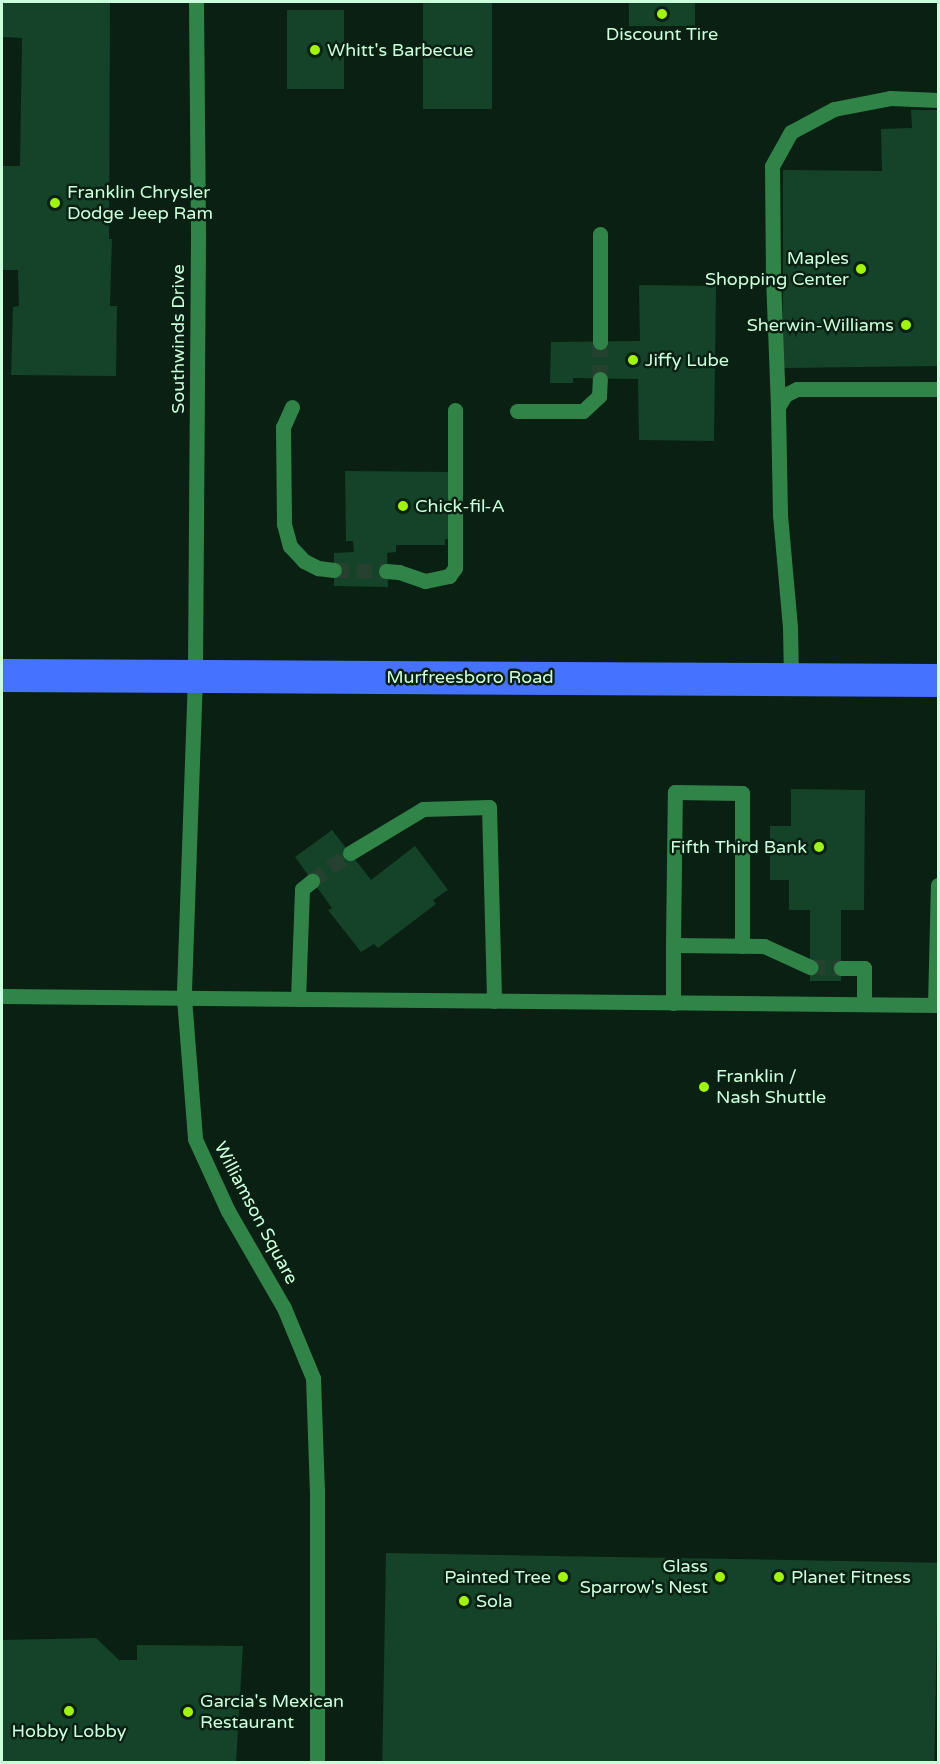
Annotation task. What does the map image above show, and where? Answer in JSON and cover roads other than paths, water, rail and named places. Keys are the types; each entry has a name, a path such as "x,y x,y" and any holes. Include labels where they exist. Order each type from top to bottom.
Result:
{"highway":[{"name":"Murfreesboro Road","path":"2,675 939,680"}],"street":[{"name":"Southwinds Drive","path":"195,676 198,239 196,2"},
{"path":"791,679 790,627 780,514 772,166 791,132 834,109 890,99 939,100"},
{"path":"600,234 600,342"},
{"path":"517,411 583,411 599,396 600,379"},
{"path":"778,406 785,395 797,389 939,389"},
{"path":"292,407 283,427 284,525 290,546 304,561 318,568 334,570"},
{"path":"386,571 399,572 425,581 449,576 455,568 455,410"},
{"name":"Williamson Square","path":"195,676 183,998 195,1139 228,1210 284,1308 313,1378 317,1490 317,1762"},
{"path":"673,1003 675,792 742,793 742,946"},
{"path":"350,853 423,808 489,807 494,1001"},
{"path":"298,999 302,889 312,881"},
{"path":"2,996 937,1005 939,885"},
{"path":"673,945 764,946 810,966"},
{"path":"841,968 864,968 864,1004"}],"tunnel":[{"path":"600,342 600,379"},
{"path":"334,570 386,571"},
{"path":"312,881 350,853"},
{"path":"810,967 841,968"}],"place":[{"name":"Discount Tire","path":"662,14"},
{"name":"Whitt's Barbecue","path":"315,50"},
{"name":"Franklin Chrysler Dodge Jeep Ram","path":"55,203"},
{"name":"Maples Shopping Center","path":"861,269"},
{"name":"Sherwin-Williams","path":"906,325"},
{"name":"Jiffy Lube","path":"633,360"},
{"name":"Chick-fil-A","path":"403,506"},
{"name":"Fifth Third Bank","path":"819,847"},
{"name":"Franklin / Nash Shuttle","path":"704,1087"},
{"name":"Painted Tree","path":"563,1577"},
{"name":"Glass Sparrow's Nest","path":"720,1577"},
{"name":"Planet Fitness","path":"779,1577"},
{"name":"Sola","path":"464,1601"},
{"name":"Hobby Lobby","path":"69,1711"},
{"name":"Garcia's Mexican Restaurant","path":"188,1712"}]}
